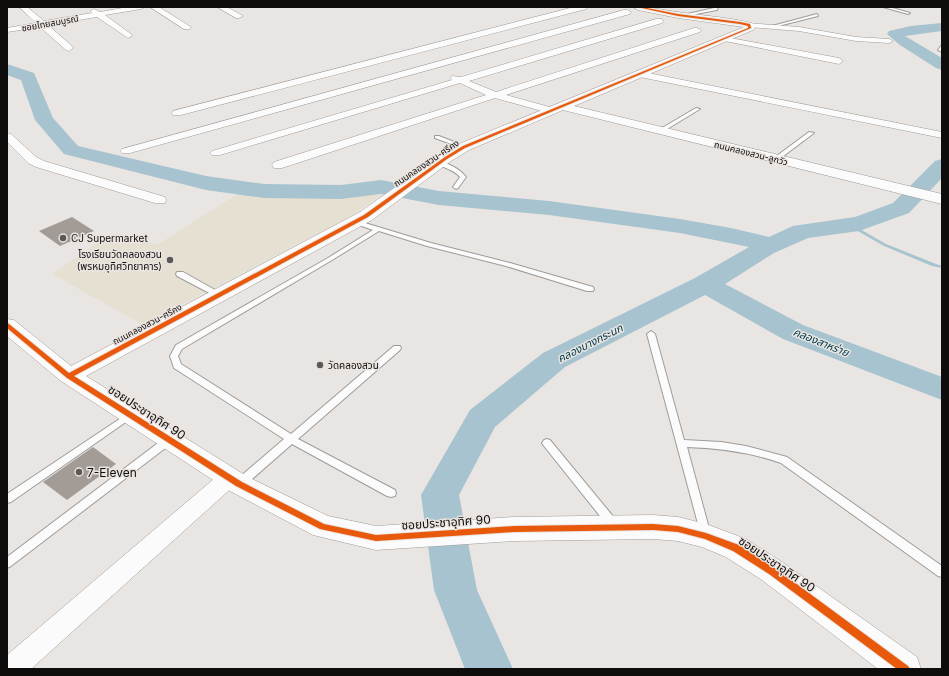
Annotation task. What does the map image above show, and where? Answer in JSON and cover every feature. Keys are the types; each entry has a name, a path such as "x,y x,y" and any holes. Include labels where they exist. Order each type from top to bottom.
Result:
{"street":[{"path":"23,7 69,48"},
{"path":"89,7 128,36"},
{"name":"ซอยไทยสมบูรณ์","path":"7,30 141,7"},
{"path":"154,7 187,26"},
{"path":"222,7 239,16"},
{"path":"177,113 583,7"},
{"path":"638,7 749,25 805,29 856,39 889,40"},
{"path":"541,9 654,44"},
{"path":"126,151 627,12"},
{"path":"216,153 659,21"},
{"name":"ถนนคลองสวน-ศรีคง","path":"69,376 356,222 464,147 555,108 725,39 750,28 749,25"},
{"path":"472,27 584,67"},
{"path":"278,165 697,30"},
{"path":"725,39 839,60"},
{"path":"384,48 495,95 555,108"},
{"path":"288,74 390,129"},
{"path":"638,74 942,135"},
{"path":"263,81 274,88"},
{"name":"ถนนคลองสวน-ลูกวัว","path":"555,108 660,131 942,199"},
{"path":"189,110 239,147"},
{"path":"7,136 32,160 40,164 160,200"},
{"name":"ซอยประชาอุทิศ 90","path":"7,325 69,376 234,481 323,527 376,538 514,528 678,528 706,536 736,548 772,571 896,666"},
{"path":"11,669 234,481"}],"lane":[{"path":"684,15 716,9 716,7"},
{"path":"885,7 908,13"},
{"path":"774,26 816,15"},
{"path":"942,47 940,50 942,51"},
{"path":"660,131 698,109"},
{"path":"776,159 811,133"},
{"path":"437,137 464,147"},
{"path":"438,164 462,175 463,178 456,188"},
{"path":"356,222 428,245 508,264 590,289"},
{"path":"378,229 330,260 179,346 174,356 177,366 291,439 391,493"},
{"path":"180,274 220,295"},
{"path":"652,334 706,536"},
{"path":"234,481 291,439 397,348"},
{"path":"7,499 130,414"},
{"path":"7,563 169,439"},
{"path":"681,443 721,444 761,452 784,460 942,572"},
{"path":"547,444 615,527"}],"shaded area":[{"name":"โรงเรียนวัดคลองสวน (พรหมอุทิศวิทยาคาร)","path":"241,192 321,197 382,195 344,220 143,325 52,274 108,235 118,241 130,237 157,245"}],"building":[{"name":"CJ Supermarket","path":"72,217 94,231 60,246 39,231"},
{"name":"7-Eleven","path":"93,447 116,464 67,500 43,482"}],"waterway":[{"name":"คลองบางกระนก","path":"942,27 911,30 894,34 942,65"},
{"path":"7,69 28,77 44,120 71,150 206,183 264,191 341,192 381,187 439,198 549,208 680,226 731,235 771,245"},
{"name":"คลองบางกระนก","path":"705,284 765,248 802,231 859,224 901,208 942,165"},
{"path":"850,225 885,245 942,267"},
{"name":"คลองบางกระนก","path":"489,669 456,590 440,495 482,419 554,360 705,284"},
{"name":"คลองสาหร่าย","path":"705,284 793,332 942,389"}],"cycle path":[{"path":"69,376 366,216 446,158 464,147 750,28 749,25 740,23 678,15 638,7"},
{"path":"7,325 69,376 239,484 323,527 376,538 514,529 653,527 678,529 706,536 736,548 772,571 905,669"}],"place":[{"name":"CJ Supermarket","path":"63,238"},
{"name":"โรงเรียนวัดคลองสวน (พรหมอุทิศวิทยาคาร)","path":"170,260"},
{"name":"วัดคลองสวน","path":"320,365"},
{"name":"7-Eleven","path":"79,472"}]}
